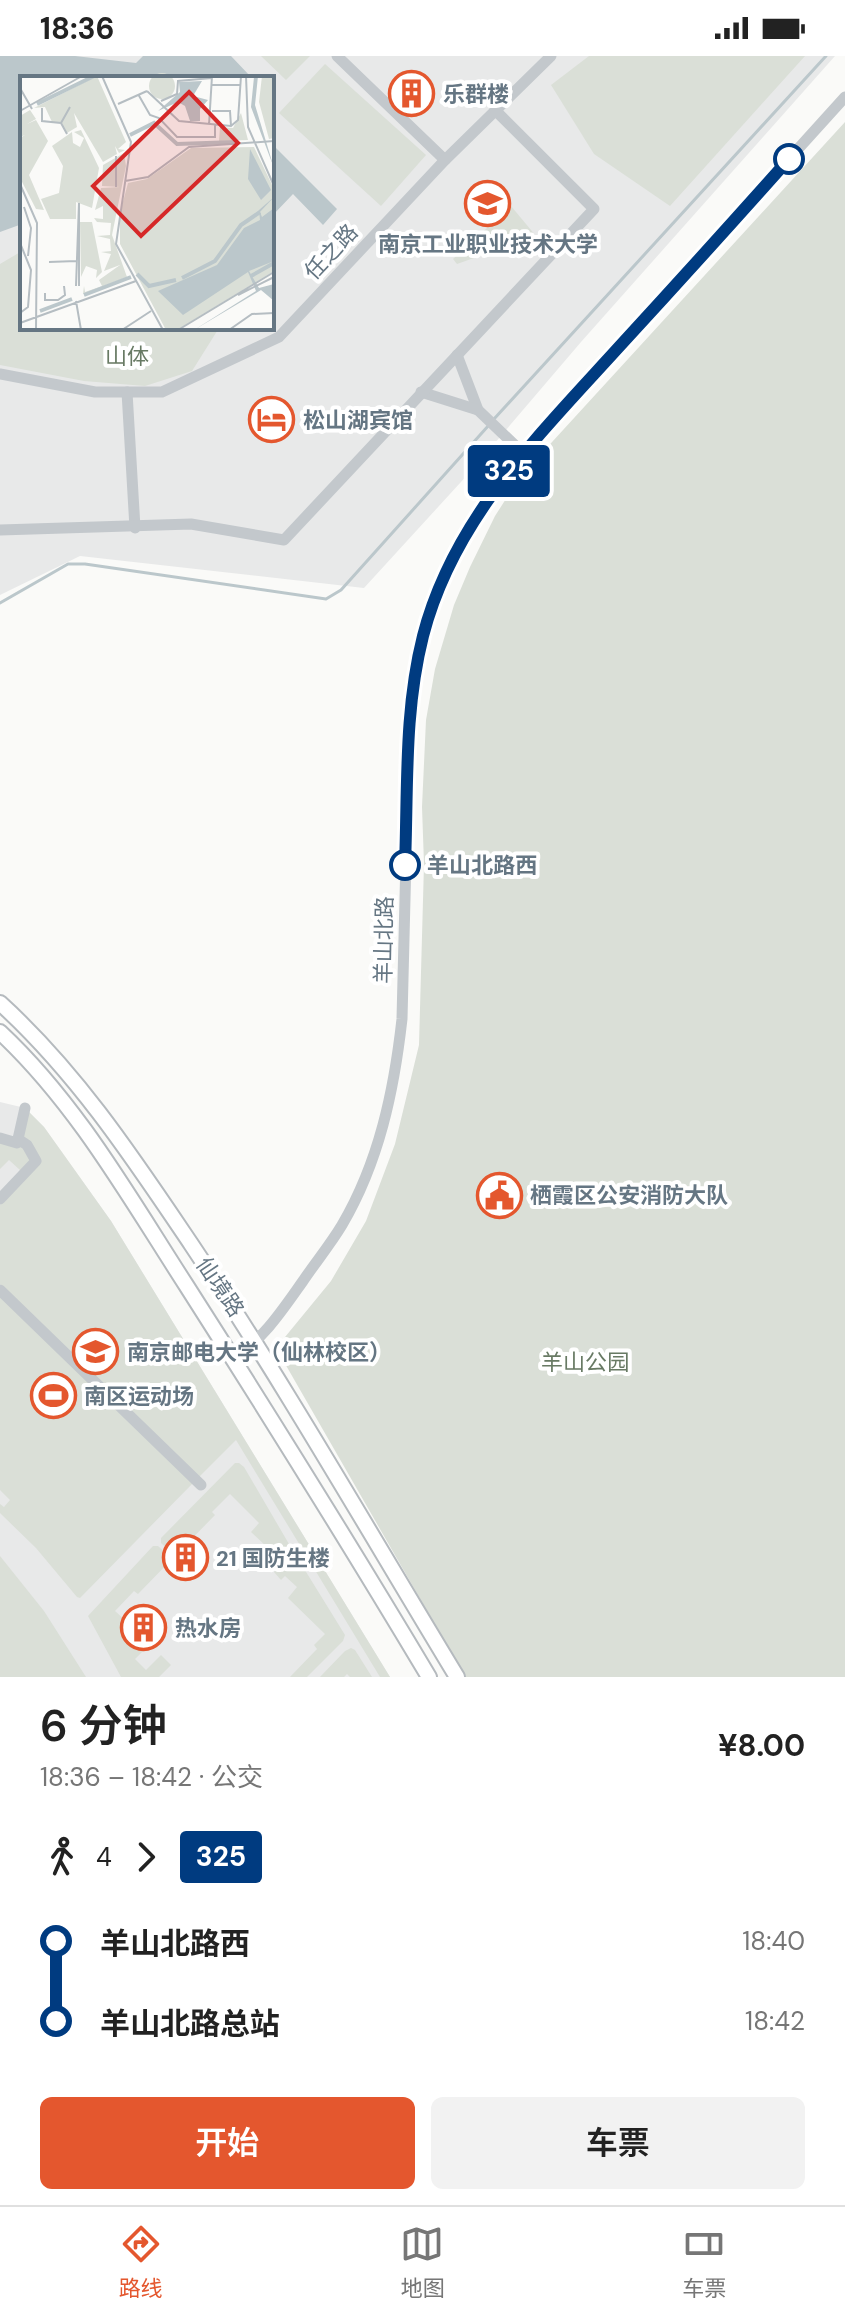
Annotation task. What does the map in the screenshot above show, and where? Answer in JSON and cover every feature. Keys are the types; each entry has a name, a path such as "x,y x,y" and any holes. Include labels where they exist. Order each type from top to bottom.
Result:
{"main road":[{"name":"仙境路","path":"0,1003 70,1073 111,1127 257,1343 457,1677"},
{"name":"仙境路","path":"0,1032 33,1063 97,1146 429,1677"}],"street":[{"path":"337,56 445,160"},
{"name":"任之路","path":"0,374 95,392 162,392 279,337 445,160 551,56"},
{"name":"羊山北路","path":"233,1359 257,1343 342,1225 362,1184 384,1125 396,1070 402,1019 410,698 424,635 449,568 473,520 523,453 845,97"},
{"path":"0,530 191,524 284,540 594,209 495,110"},
{"path":"457,355 478,410 523,453"},
{"path":"127,392 135,528"},
{"path":"421,392 478,410"},
{"path":"0,1138 17,1143 25,1108"},
{"path":"0,1199 36,1161 27,1145 18,1139"},
{"path":"0,1290 201,1485"}],"shaded area":[{"name":"南京工业职业技术大学","path":"0,56 835,56 471,471 364,588 80,556 0,595"},
{"path":"0,56 75,56 136,63 143,56 231,56 250,76 20,76 20,225 0,232"},
{"path":"274,146 337,209 323,225 293,194 274,214"},
{"name":"南京邮电大学（仙林校区）","path":"0,1102 25,1108 44,1127 111,1221 390,1677 0,1677"}],"green space":[{"path":"261,56 310,56 286,80"},
{"path":"589,56 805,56 670,206 594,154 551,85"},
{"path":"325,64 426,155 381,206 279,113"},
{"name":"羊山公园","path":"845,122 845,1677 465,1677 276,1348 331,1281 366,1221 395,1144 419,1045 424,864 422,807 426,720 435,669 454,605 470,567 495,516 520,477"},
{"path":"511,206 536,236 457,264 453,259"},
{"name":"山体","path":"20,252 20,330 218,330 192,371 145,386 84,381 0,365 0,264"},
{"path":"27,1110 44,1127 111,1221 390,1677 380,1677 236,1440 198,1478 0,1284 0,1205 40,1163 21,1137"},
{"path":"0,1142 19,1144 32,1157 21,1171 9,1160 0,1169"},
{"name":"南区运动场","path":"0,1295 194,1482 80,1598 0,1513 0,1504 4,1507 10,1500 0,1490"},
{"path":"235,1463 244,1467 289,1544 268,1566 259,1557 268,1548 251,1532 259,1523 230,1494 212,1512 215,1515 175,1556 161,1543 161,1538"},
{"path":"153,1546 158,1546 172,1559 138,1594 134,1591 115,1611 126,1621 141,1606 145,1610 126,1631 144,1650 135,1659 146,1670 161,1655 171,1665 159,1677 121,1677 88,1616"},
{"path":"295,1554 345,1635 343,1641 307,1677 290,1677 317,1649 314,1645 325,1634 288,1598 297,1587 285,1576 281,1580 274,1572"},
{"path":"0,1556 44,1611 86,1677 0,1677"},
{"path":"351,1648 372,1677 350,1677 347,1674 344,1677 320,1677 345,1651"}],"waterway":[{"path":"494,419 826,56"},
{"path":"0,603 68,564 326,599 341,590 489,425"}],"bus line":[{"name":"325","path":"405,865 410,698 436,596 473,520 523,453 789,159"}],"place":[{"name":"乐群楼","path":"412,94"},
{"name":"南京工业职业技术大学","path":"488,203"},
{"name":"松山湖宾馆","path":"272,420"},
{"name":"羊山北路西","path":"405,865"},
{"name":"栖霞区公安消防大队","path":"499,1195"},
{"name":"南京邮电大学（仙林校区）","path":"96,1352"},
{"name":"南区运动场","path":"53,1396"},
{"name":"21 国防生楼","path":"185,1558"},
{"name":"热水房","path":"144,1628"}]}
